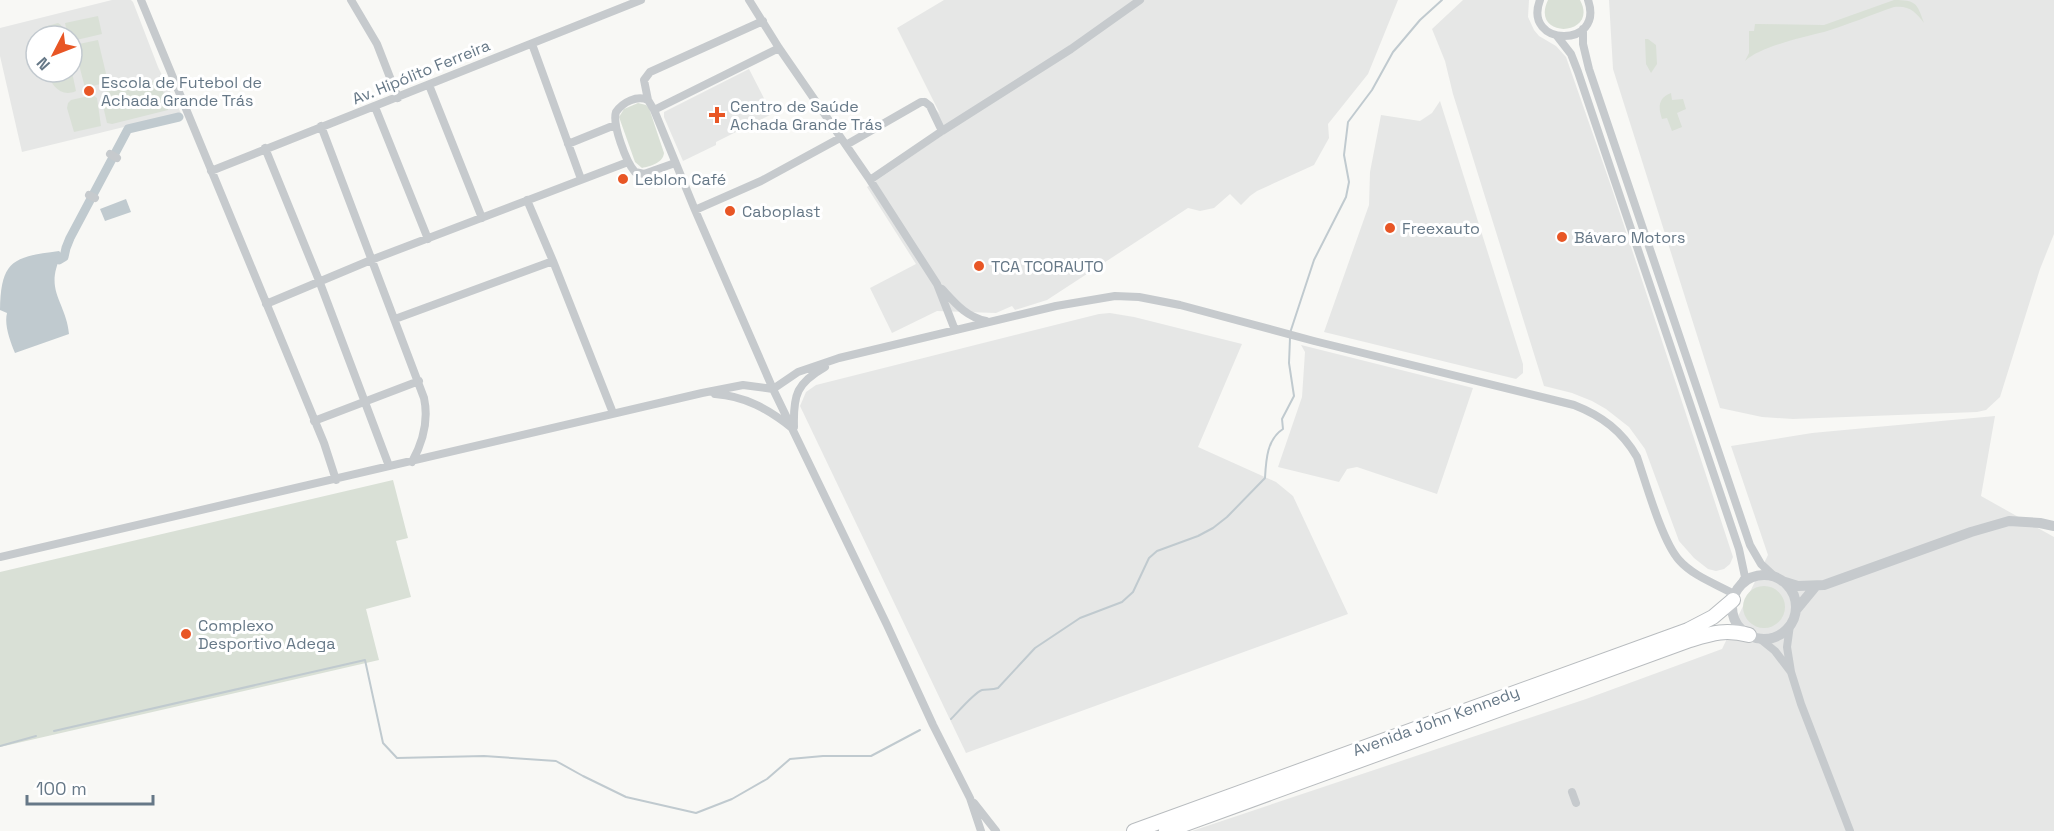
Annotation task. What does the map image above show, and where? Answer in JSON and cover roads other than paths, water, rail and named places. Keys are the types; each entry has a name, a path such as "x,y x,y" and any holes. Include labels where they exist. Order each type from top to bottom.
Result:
{"highway":[{"name":"Avenida John Kennedy","path":"1134,831 1688,630 1713,618 1735,594"},
{"name":"Avenida John Kennedy","path":"1166,831 1690,640 1720,632 1737,632 1754,637"}],"street":[{"path":"141,0 324,443 336,480"},
{"name":"Av. Hipólito Ferreira","path":"211,171 641,0"},
{"path":"750,0 779,48 870,180 937,284 955,330"},
{"path":"870,180 1071,49 1128,4 1140,0"},
{"path":"1540,0 1539,20 1550,33 1557,36 1572,36 1583,29"},
{"path":"1587,0 1590,9 1583,29 1583,44 1589,69 1750,545 1761,564 1793,593 1796,610"},
{"path":"353,2 377,44 398,98"},
{"path":"763,21 650,72 645,77 644,83 648,100 773,389 970,798 981,831"},
{"path":"1557,36 1571,54 1578,72 1739,549 1745,577 1735,594 1732,610 1735,620 1741,629 1775,651 1791,672"},
{"path":"532,44 550,88 581,179"},
{"path":"654,110 779,48"},
{"path":"429,85 482,218"},
{"path":"648,100 641,98 622,105 615,117 615,125 628,162 635,172 644,174 675,163"},
{"path":"846,146 921,102 930,106 942,131"},
{"path":"375,107 428,239"},
{"path":"568,144 615,125"},
{"path":"321,126 426,406 421,444 412,462"},
{"path":"695,210 761,181 840,138"},
{"path":"265,148 320,283 389,466"},
{"path":"266,304 628,162"},
{"path":"527,201 613,413"},
{"path":"394,320 553,261"},
{"path":"937,284 966,313 980,320 996,320"},
{"path":"0,557 702,393 742,385 773,389 798,372 839,358 1066,304 1115,296 1139,297 1180,305 1574,405 1601,417 1621,435 1637,457 1667,541 1675,555 1697,574 1735,594"},
{"path":"794,430 793,405 796,393 808,378 839,358"},
{"path":"314,422 418,381"},
{"path":"702,393 729,395 753,402 794,430"},
{"path":"1735,594 1746,580 1755,576 1778,579 1798,586 1824,585 1971,532 2009,521 2054,526"},
{"path":"1815,587 1796,610 1787,647 1791,672 1801,705 1850,831"},
{"path":"1754,637 1777,636 1791,625"},
{"path":"1572,792 1576,803"},
{"path":"970,798 996,831"}],"waterway":[{"path":"1290,333 1314,260 1346,197 1349,182 1344,155 1348,122 1372,90 1393,52 1420,20 1442,0"},
{"path":"59,260 64,257 70,238 128,129 179,117"},
{"path":"951,719 982,690 998,688 1035,648 1080,618 1122,602 1133,592 1149,558 1157,551 1213,528 1265,478 1271,444 1283,429 1282,419 1294,396 1289,363 1290,338"},
{"path":"54,731 365,660 383,743 397,758 484,756 556,761 626,797 696,813 732,799 767,779 790,759 871,756 920,730"},
{"path":"0,746 36,736"}],"place":[{"name":"Escola de Futebol de Achada Grande Trás","path":"89,91"},
{"name":"Centro de Saúde Achada Grande Trás","path":"717,115"},
{"name":"Leblon Café","path":"623,179"},
{"name":"Caboplast","path":"730,211"},
{"name":"Freexauto","path":"1390,228"},
{"name":"Bávaro Motors","path":"1562,237"},
{"name":"TCA TCORAUTO","path":"979,266"},
{"name":"Complexo Desportivo Adega","path":"186,634"}]}
